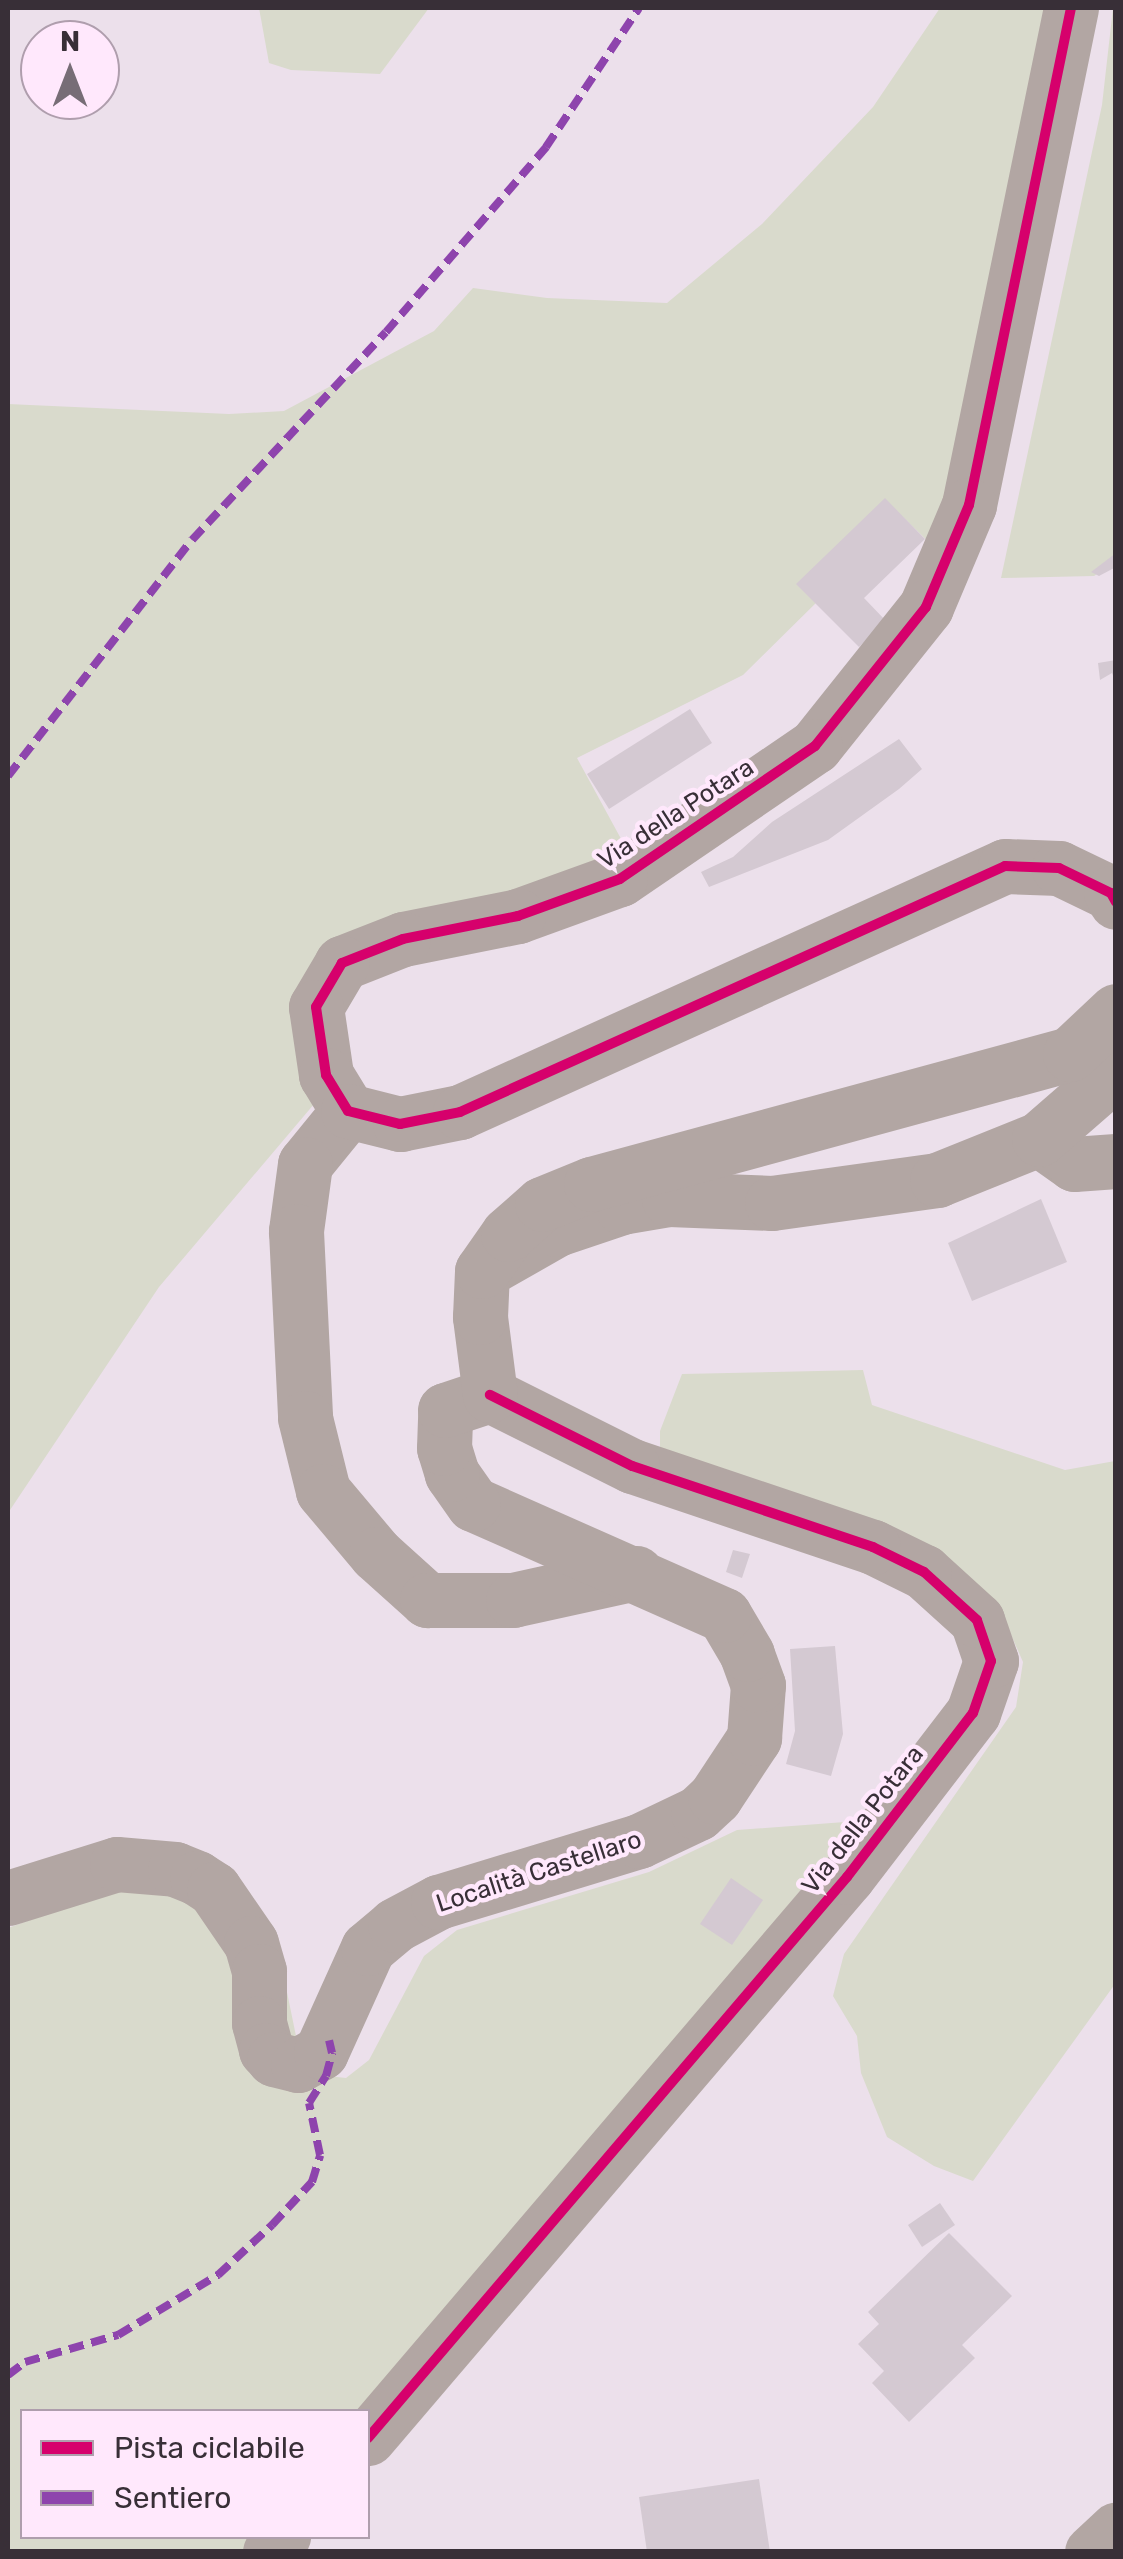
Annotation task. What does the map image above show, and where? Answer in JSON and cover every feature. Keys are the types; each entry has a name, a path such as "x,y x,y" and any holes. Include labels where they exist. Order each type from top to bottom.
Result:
{"street":[{"name":"Via della Potara","path":"348,1110 326,1075 316,1007 342,963 403,939 518,916 620,879 815,746 926,606 969,505 1072,8"},
{"path":"636,1573 513,1600 428,1600 376,1554 323,1491 305,1418 296,1231 305,1164 348,1110 400,1124 460,1112 1005,866 1059,868 1111,893 1116,902"},
{"path":"490,1395 480,1316 482,1271 508,1234 542,1204 590,1184 1070,1054 1116,1011"},
{"path":"482,1271 558,1230 622,1208 669,1198 772,1204 870,1193 937,1180 1039,1139 1116,1072"},
{"path":"1039,1139 1074,1164 1116,1160"},
{"name":"Via della Potara","path":"370,2436 847,1877 973,1713 991,1661 977,1620 924,1572 874,1547 632,1466 490,1395"},
{"name":"Località Castellaro","path":"8,1898 117,1864 176,1869 197,1878 214,1889 251,1943 259,1971 259,2024 266,2050 286,2063 298,2065 314,2059 329,2040 368,1948 395,1925 438,1902 639,1841 698,1812 735,1773 754,1738 759,1714 758,1685 747,1654 724,1615 473,1504 452,1474 444,1448 444,1410 490,1395"},
{"path":"1092,2552 1116,2530"}],"shaded area":[{"path":"259,8 429,8 380,74 291,70 269,63"},
{"path":"940,8 1060,8 944,557 903,517 743,675 577,758 638,870 335,969 320,1097 159,1287 8,1513 8,404 229,414 284,411 434,331 473,288 547,298 667,303 762,224 873,107"},
{"path":"1113,8 1115,562 1094,576 1001,578 1102,105"},
{"path":"863,1370 872,1405 1065,1470 1115,1461 1115,1984 973,2181 934,2166 887,2137 861,2073 857,2036 833,1996 844,1954 1016,1707 1023,1662 997,1603 660,1462 660,1431 682,1374"},
{"path":"858,1821 370,2410 20,2409 20,2539 268,2539 256,2551 8,2552 8,1928 97,1896 172,1883 279,1953 296,2036 319,2075 346,2078 369,2060 424,1956 457,1930 649,1872 737,1830"}],"building":[{"path":"885,498 925,539 864,598 886,621 859,647 796,584"},
{"path":"1116,553 1116,567 1099,576 1091,572"},
{"path":"1116,660 1116,683 1112,673 1100,680 1098,663"},
{"path":"690,709 712,743 609,809 587,774"},
{"path":"899,739 922,769 899,789 828,840 709,887 701,872 733,857 772,822"},
{"path":"1041,1199 1067,1262 972,1301 948,1243"},
{"path":"733,1550 750,1554 742,1578 726,1572"},
{"path":"835,1646 843,1734 831,1776 786,1764 795,1731 790,1649"},
{"path":"731,1878 763,1900 732,1945 700,1924"},
{"path":"940,2203 955,2225 922,2247 908,2225"},
{"path":"949,2233 1012,2296 962,2345 975,2358 909,2422 872,2383 884,2371 858,2344 879,2324 868,2312"},
{"path":"759,2479 770,2552 647,2552 639,2497"}],"marked path":[{"path":"8,776 192,540 386,332 546,147 639,8"},
{"path":"8,2375 25,2362 118,2335 218,2275 272,2225 312,2182 320,2155 309,2103 326,2076 332,2053 329,2040"}],"cycle path":[{"path":"1071,8 969,505 926,607 815,746 620,879 518,916 403,939 342,963 316,1007 326,1075 348,1111 400,1124 460,1112 1005,866 1059,868 1111,893 1116,902"},
{"path":"370,2436 847,1877 973,1713 991,1661 977,1620 924,1572 873,1547 632,1466 490,1395"}]}
